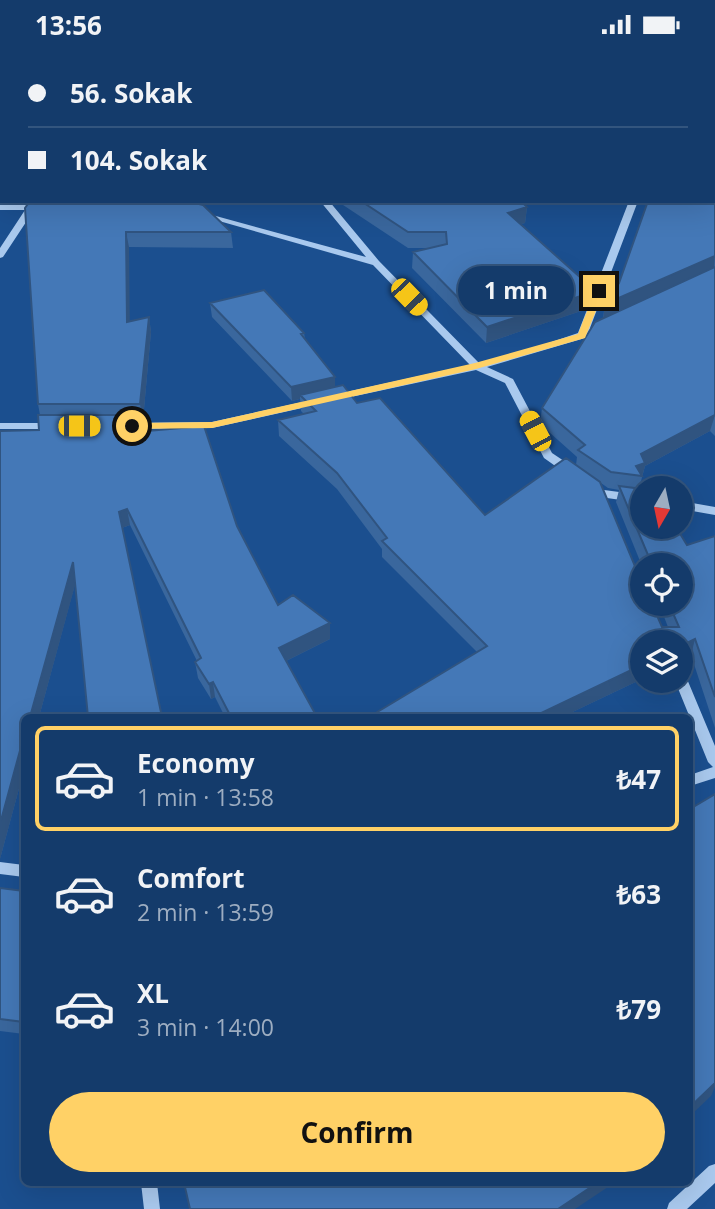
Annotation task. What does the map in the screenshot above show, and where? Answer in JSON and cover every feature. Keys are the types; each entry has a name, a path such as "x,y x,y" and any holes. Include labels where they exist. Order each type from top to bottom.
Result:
{"street":[{"path":"326,203 376,263 476,366 509,381 548,455 582,478"},
{"path":"582,336 633,203"},
{"path":"0,207 57,208"},
{"path":"0,255 31,208"},
{"path":"188,211 376,263"},
{"path":"119,426 212,425 476,366 582,336 618,319"},
{"path":"0,426 66,426"},
{"path":"593,486 607,499 630,499"},
{"path":"693,507 715,511"},
{"path":"687,693 715,762"},
{"path":"693,778 715,772"},
{"path":"0,869 21,871"},
{"path":"675,1209 715,1172"},
{"path":"149,1186 152,1209"}],"building":[{"path":"29,203 195,203 203,205 231,232 126,232 127,322 149,317 140,404 38,404 25,208"},
{"path":"364,203 523,203 527,207 508,213 590,286 587,294 487,327 413,252 447,244 446,232 408,232"},
{"path":"647,203 715,203 715,256 605,304 619,283"},
{"path":"715,267 715,415 641,454 645,463 636,466 642,476 611,472 578,450 585,445 542,408 595,322"},
{"path":"264,290 304,333 301,334 335,377 291,387 210,303"},
{"path":"343,385 357,403 380,398 485,515 566,458 600,482 630,554 630,616 657,616 662,627 679,627 674,616 693,616 693,553 647,553 641,539 683,539 687,545 715,536 715,697 695,639 693,640 693,630 630,630 630,671 539,714 374,714 487,646 382,541 387,538 337,473 278,420 316,411 300,395"},
{"path":"38,415 139,415 137,432 204,426 237,526 278,605 293,595 330,623 279,648 315,714 229,714 213,682 209,684 195,662 201,658 127,509 119,512 161,714 88,714 73,562 31,714 21,714 21,747 0,824 0,431 39,430"},
{"path":"619,486 630,487 630,512"},
{"path":"715,794 715,1083 693,1104 693,807"},
{"path":"0,888 21,891 21,1022 0,1019"},
{"path":"185,1186 592,1186 558,1209 190,1209"}],"route":[{"path":"132,426 212,425 476,366 582,336 599,291"}]}
